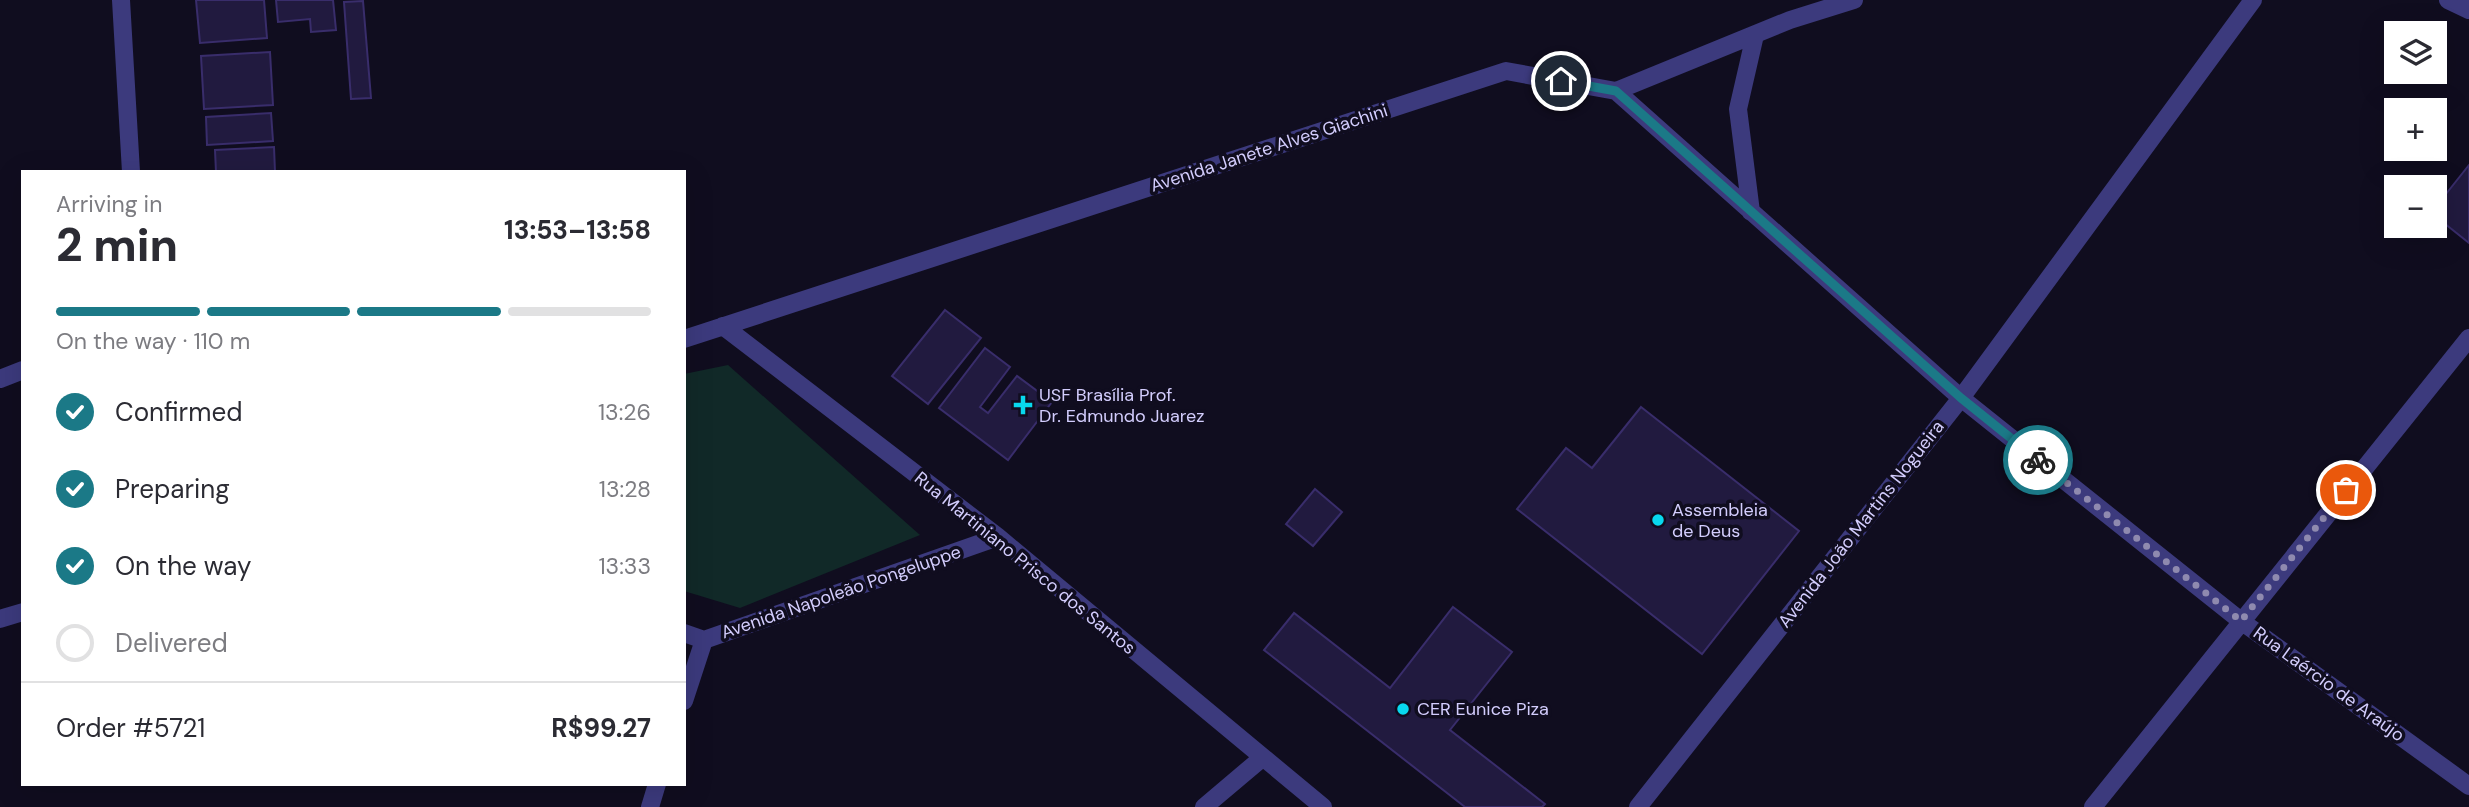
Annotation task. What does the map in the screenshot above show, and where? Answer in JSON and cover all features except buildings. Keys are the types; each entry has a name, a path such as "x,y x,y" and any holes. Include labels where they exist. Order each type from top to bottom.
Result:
{"street":[{"path":"121,0 131,170"},
{"path":"1616,91 1790,20 1854,0"},
{"name":"Avenida João Martins Nogueira","path":"1637,807 1961,398 2253,0"},
{"path":"2448,0 2469,10"},
{"path":"1751,212 1738,109 1755,35"},
{"name":"Avenida Janete Alves Giachini","path":"686,338 1506,71 1616,91"},
{"name":"Rua Laércio de Araújo","path":"1616,91 1961,398 2241,621 2469,786"},
{"name":"Rua Martiniano Prisco dos Santos","path":"723,326 998,537 1322,807"},
{"path":"2093,807 2469,338"},
{"path":"0,379 21,371"},
{"name":"Avenida Napoleão Pongeluppe","path":"686,634 704,640 998,537"},
{"path":"0,619 21,613"},
{"path":"686,695 704,640"},
{"path":"1204,807 1262,758"},
{"path":"650,807 656,786"}],"green space":[{"path":"728,365 920,535 740,608 686,592 686,374"}],"way so far":[{"path":"2038,460 2241,621 2346,490"}],"place":[{"name":"USF Brasília Prof. Dr. Edmundo Juarez","path":"1023,405"},
{"name":"Assembleia de Deus","path":"1658,520"},
{"name":"CER Eunice Piza","path":"1403,709"}],"route":[{"path":"1561,81 1616,91 1961,398 2038,460"}]}
